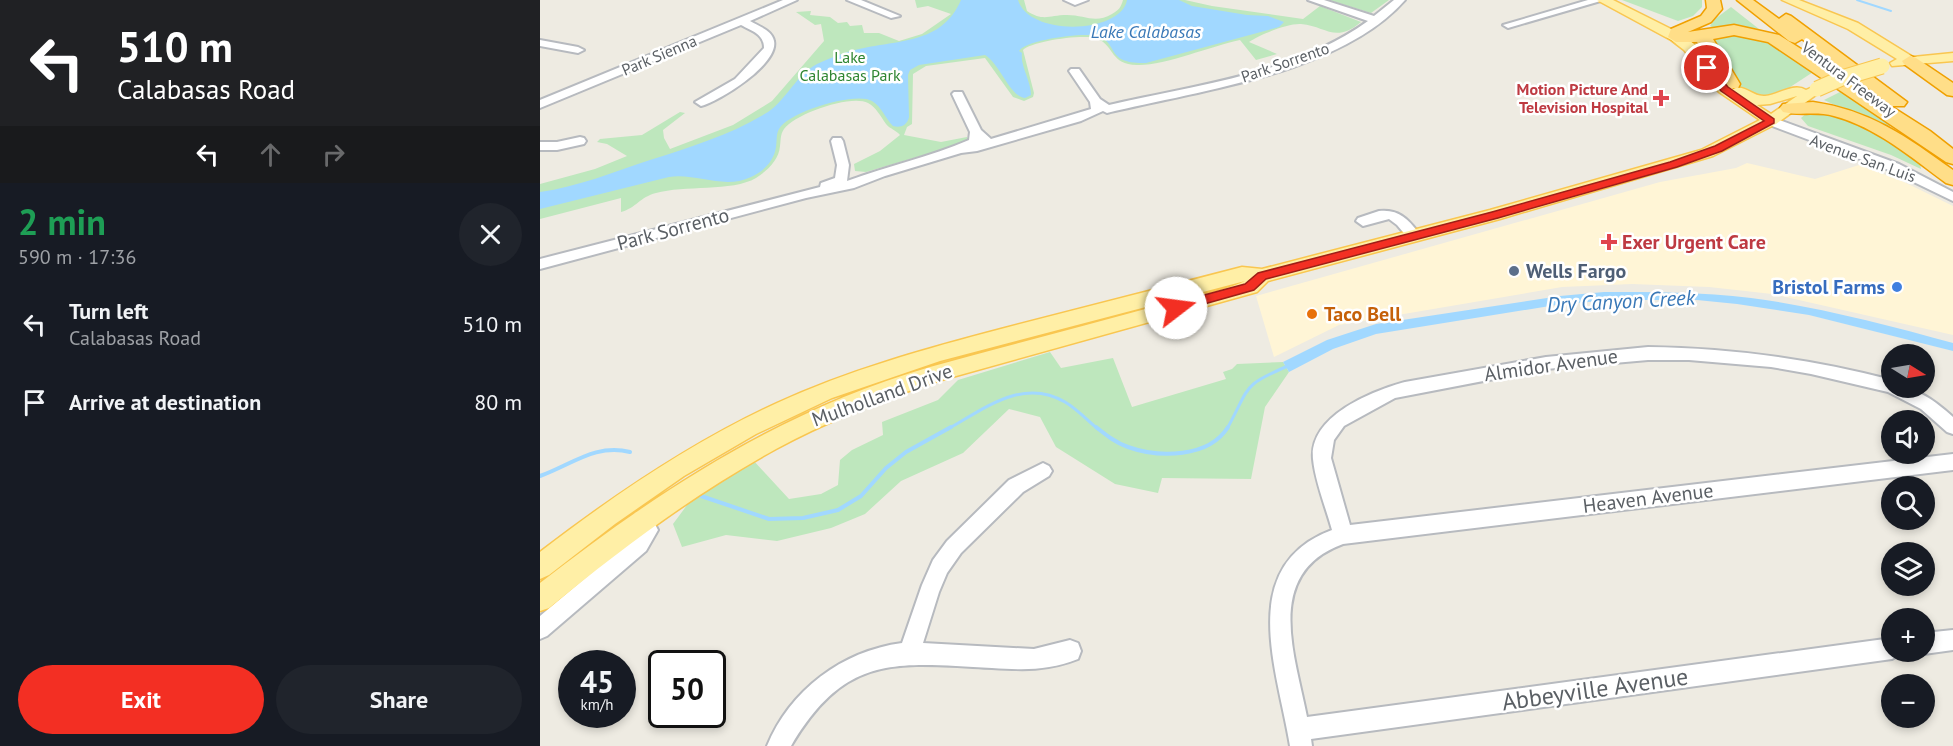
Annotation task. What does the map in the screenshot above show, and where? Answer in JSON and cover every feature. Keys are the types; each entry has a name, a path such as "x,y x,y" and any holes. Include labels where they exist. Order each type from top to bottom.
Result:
{"highway":[{"path":"1713,0 1714,9 1710,16 1676,32 1676,37 1745,31 1784,43 1945,144"},
{"name":"Ventura Freeway","path":"1744,0 1945,144"},
{"name":"Ventura Freeway","path":"1761,0 1945,144 1953,158"},
{"path":"1707,35 1704,40 1706,44 1732,84"},
{"path":"1910,61 1953,91"},
{"path":"1790,108 1822,106 1866,121 1953,179"}],"main road":[{"path":"1603,0 1694,47 1743,94 1770,101 1795,92 1817,89"},
{"path":"1788,0 1853,26 1910,61"},
{"path":"1676,37 1689,47 1724,89 1771,121"},
{"name":"Mulholland Drive","path":"540,567 609,513 665,476 745,429 797,404 899,364 1250,287 1262,276 1494,215 1698,156 1731,143 1771,121 1817,89 1842,78 1882,66 1953,57"},
{"name":"Mulholland Drive","path":"540,599 642,519 739,457 780,434 838,408 928,376 1112,316"}],"street":[{"name":"Park Sienna","path":"540,104 741,21 781,2 792,0"},
{"path":"852,0 895,16"},
{"path":"1069,0 1083,0"},
{"path":"1313,0 1377,20"},
{"name":"Park Sorrento","path":"540,264 806,194 950,153 980,141 1014,136 1102,110 1149,104 1159,99 1287,64 1347,39 1377,20 1400,0"},
{"path":"1508,25 1599,0"},
{"path":"701,102 729,90 769,48 769,39 764,33 741,21"},
{"path":"540,43 578,50"},
{"path":"1075,71 1102,110"},
{"path":"958,94 980,141"},
{"name":"Avenue San Luis","path":"1771,121 1909,174 1953,197"},
{"path":"540,146 557,146 580,141"},
{"path":"837,141 848,182"},
{"path":"1363,222 1381,215 1393,215 1400,218 1413,235"},
{"name":"Almidor Avenue","path":"1343,535 1322,458 1325,438 1338,422 1390,393 1565,360 1664,353 1710,354 1777,361 1881,385"},
{"name":"Almidor Avenue","path":"1915,398 1928,404 1953,427"},
{"name":"Heaven Avenue","path":"1300,738 1281,629 1280,601 1291,572 1309,551 1343,535 1953,462"},
{"path":"909,653 929,592 940,567 954,547 1016,486 1043,471"},
{"path":"540,629 639,545 648,530 642,519"},
{"path":"1935,642 1953,640"},
{"name":"Abbeyville Avenue","path":"1300,738 1881,650"},
{"path":"778,746 799,711 828,683 855,666 885,656 909,653 1034,660 1070,651"}],"shaded area":[{"path":"1747,163 1815,179 1859,165 1902,181 1953,206 1953,335 1772,294 1709,287 1632,284 1562,287 1339,325 1274,357 1256,296 1660,182 1736,168"}],"green space":[{"name":"Lake Calabasas","path":"915,0 1024,0 1027,11 1038,16 1073,15 1095,19 1114,13 1123,0 1185,0 1303,19 1320,6 1361,22 1344,32 1337,33 1301,24 1274,30 1249,42 1277,54 1256,60 1240,40 1174,59 1137,65 1122,62 1103,42 1092,37 1047,41 1023,50 1034,93 1033,97 1024,101 1013,97 985,58 926,66 913,74 912,124 907,127 904,135 941,142 967,137 965,143 866,172 855,171 854,164 880,151 900,135 888,126 868,103 849,101 837,103 799,117 790,123 781,135 779,151 772,165 756,178 746,182 721,187 656,193 621,212 621,198 540,219 540,184 595,169 627,156 607,144 597,142 600,139 642,135 680,112 685,113 663,130 664,138 670,149 733,125 772,101 824,41 821,24 815,25 796,12 811,11 810,15 830,17 838,23 847,22 850,26 862,25 864,33 879,33 899,41 922,34 951,14 928,6 917,8"},
{"path":"1329,0 1389,0 1371,13"},
{"path":"1622,0 1702,0 1702,7 1693,16 1678,21"},
{"path":"1731,7 1759,29 1710,26 1715,19"},
{"path":"1743,34 1768,39 1815,71 1775,95 1764,98 1753,97 1736,84 1713,45 1716,37"},
{"path":"1842,91 1891,125 1884,128 1824,100"},
{"path":"1808,112 1839,117 1867,129 1920,163 1921,169 1891,155 1808,126 1801,118"},
{"path":"1050,352 1061,368 1113,358 1132,407 1226,379 1223,372 1232,369 1237,364 1283,362 1289,372 1265,407 1251,479 1162,478 1158,493 1115,484 1056,447 1040,417 1009,409 963,453 901,481 865,514 831,528 777,541 726,535 682,547 673,524 693,497 753,460 789,499 821,494 838,485 840,460 852,450 883,435 882,422 938,400 958,380"}],"water":[{"name":"Lake Calabasas","path":"961,0 1018,0 1026,12 1039,20 1074,27 1109,20 1121,11 1127,0 1179,0 1192,6 1268,16 1284,22 1279,27 1146,63 1118,57 1104,39 1097,36 1068,36 1032,43 1019,51 1022,53 1031,90 1031,95 1025,98 1015,92 985,55 919,65 910,70 908,75 909,117 903,126 893,126 872,101 852,99 838,101 808,110 785,123 778,131 775,152 771,161 760,172 741,181 721,182 690,177 669,177 540,209 540,192 582,183 725,134 754,120 775,107 803,74 823,61 840,54 920,37 933,32 953,14"},
{"path":"1604,292 1696,293 1776,302 1853,317 1953,343 1953,351 1935,346 1935,344 1925,344 1809,315 1737,304 1697,300 1615,300 1562,304 1376,334 1333,349 1289,372 1283,362 1327,340 1376,324 1560,296"}],"waterway":[{"path":"1857,0 1891,11"},
{"name":"Dry Canyon Creek","path":"1227,429 1249,388 1263,378 1290,365"},
{"name":"Dry Canyon Creek","path":"948,429 1004,399 1019,394 1034,393 1049,395 1065,402 1098,429"},
{"name":"Dry Canyon Creek","path":"701,496 769,519 803,518 838,510 861,496 886,468 906,452 951,427"},
{"name":"Dry Canyon Creek","path":"1096,427 1115,441 1128,447 1140,451 1168,454 1196,450 1209,445 1228,427"},
{"name":"Dry Canyon Creek","path":"540,476 584,456 606,450 630,452"}],"place":[{"name":"Motion Picture And Television Hospital","path":"1661,98"},
{"name":"Exer Urgent Care","path":"1609,242"},
{"name":"Wells Fargo","path":"1514,271"},
{"name":"Bristol Farms","path":"1897,287"},
{"name":"Taco Bell","path":"1312,314"}],"route":[{"path":"1176,308 1250,287 1262,276 1657,170 1731,143 1771,121 1724,89 1707,68"}],"park label":[{"name":"Lake Calabasas Park","path":"850,66"}]}
